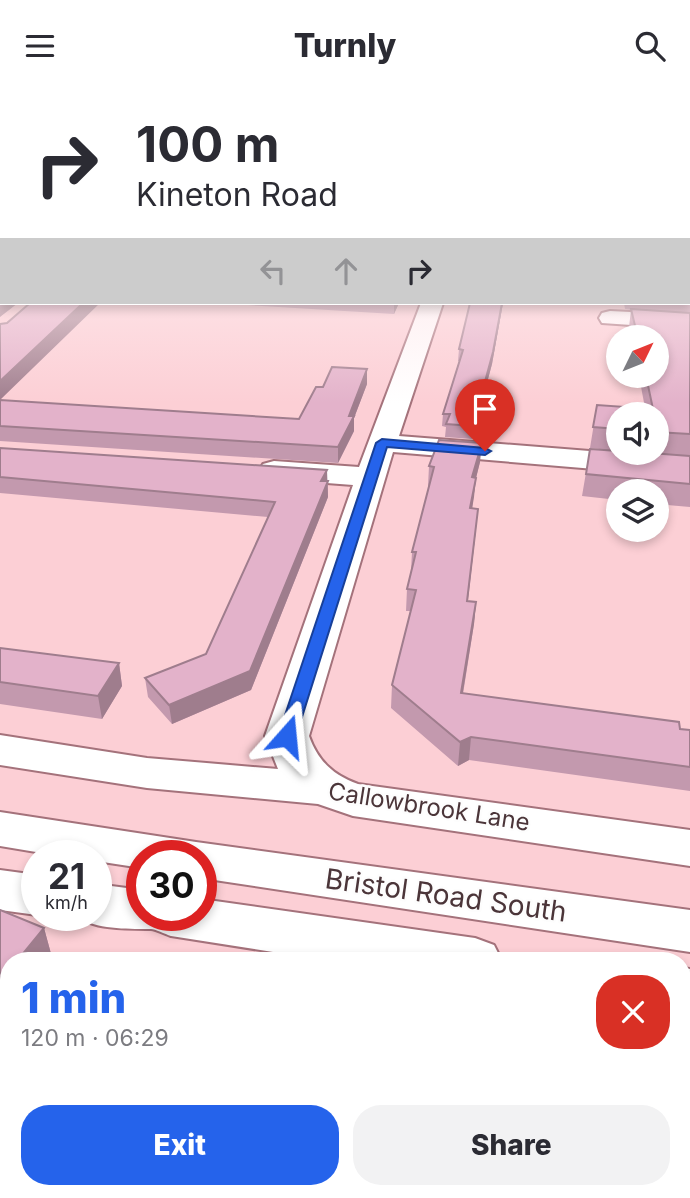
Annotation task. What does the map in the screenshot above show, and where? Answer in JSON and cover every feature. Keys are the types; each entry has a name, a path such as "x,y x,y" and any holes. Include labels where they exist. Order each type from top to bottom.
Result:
{"main road":[{"path":"324,789 297,763 287,736 382,443 431,305"},
{"path":"593,305 601,323 690,322"},
{"path":"382,443 690,468"},
{"path":"249,468 373,477"},
{"name":"Callowbrook Lane","path":"0,750 147,773 324,789 353,800 690,848"},
{"path":"0,828 126,847"},
{"name":"Bristol Road South","path":"217,861 690,931"},
{"path":"0,890 21,893"},
{"path":"217,922 416,952"}],"building":[{"path":"28,305 81,305 0,381 0,324 7,323"},
{"path":"470,305 502,305 493,352 473,426 446,424 450,414 443,414 463,350 459,349"},
{"path":"631,309 690,313 690,434 669,433 669,402 652,402 649,389 669,388 669,325 635,325"},
{"path":"332,367 367,369 349,416 354,416 338,447 0,426 0,400 299,419 316,387 323,387"},
{"path":"597,405 606,406 606,428 593,427"},
{"path":"439,440 482,443 472,477 476,478 470,508 478,509 467,601 476,602 461,693 679,722 680,729 690,730 690,767 471,737 460,742 392,685 416,590 407,589 416,552 412,552 434,467 429,466"},
{"path":"0,448 327,470 321,481 328,481 250,671 169,705 145,678 206,654 275,502 0,477"},
{"path":"590,449 606,450 606,465 669,465 669,454 690,456 690,484 669,482 669,479 586,474"},
{"path":"0,648 119,663 98,696 0,682"},
{"path":"0,910 21,919 21,931 42,931 24,952 0,952"}],"route":[{"path":"287,736 382,443 485,451"}]}
